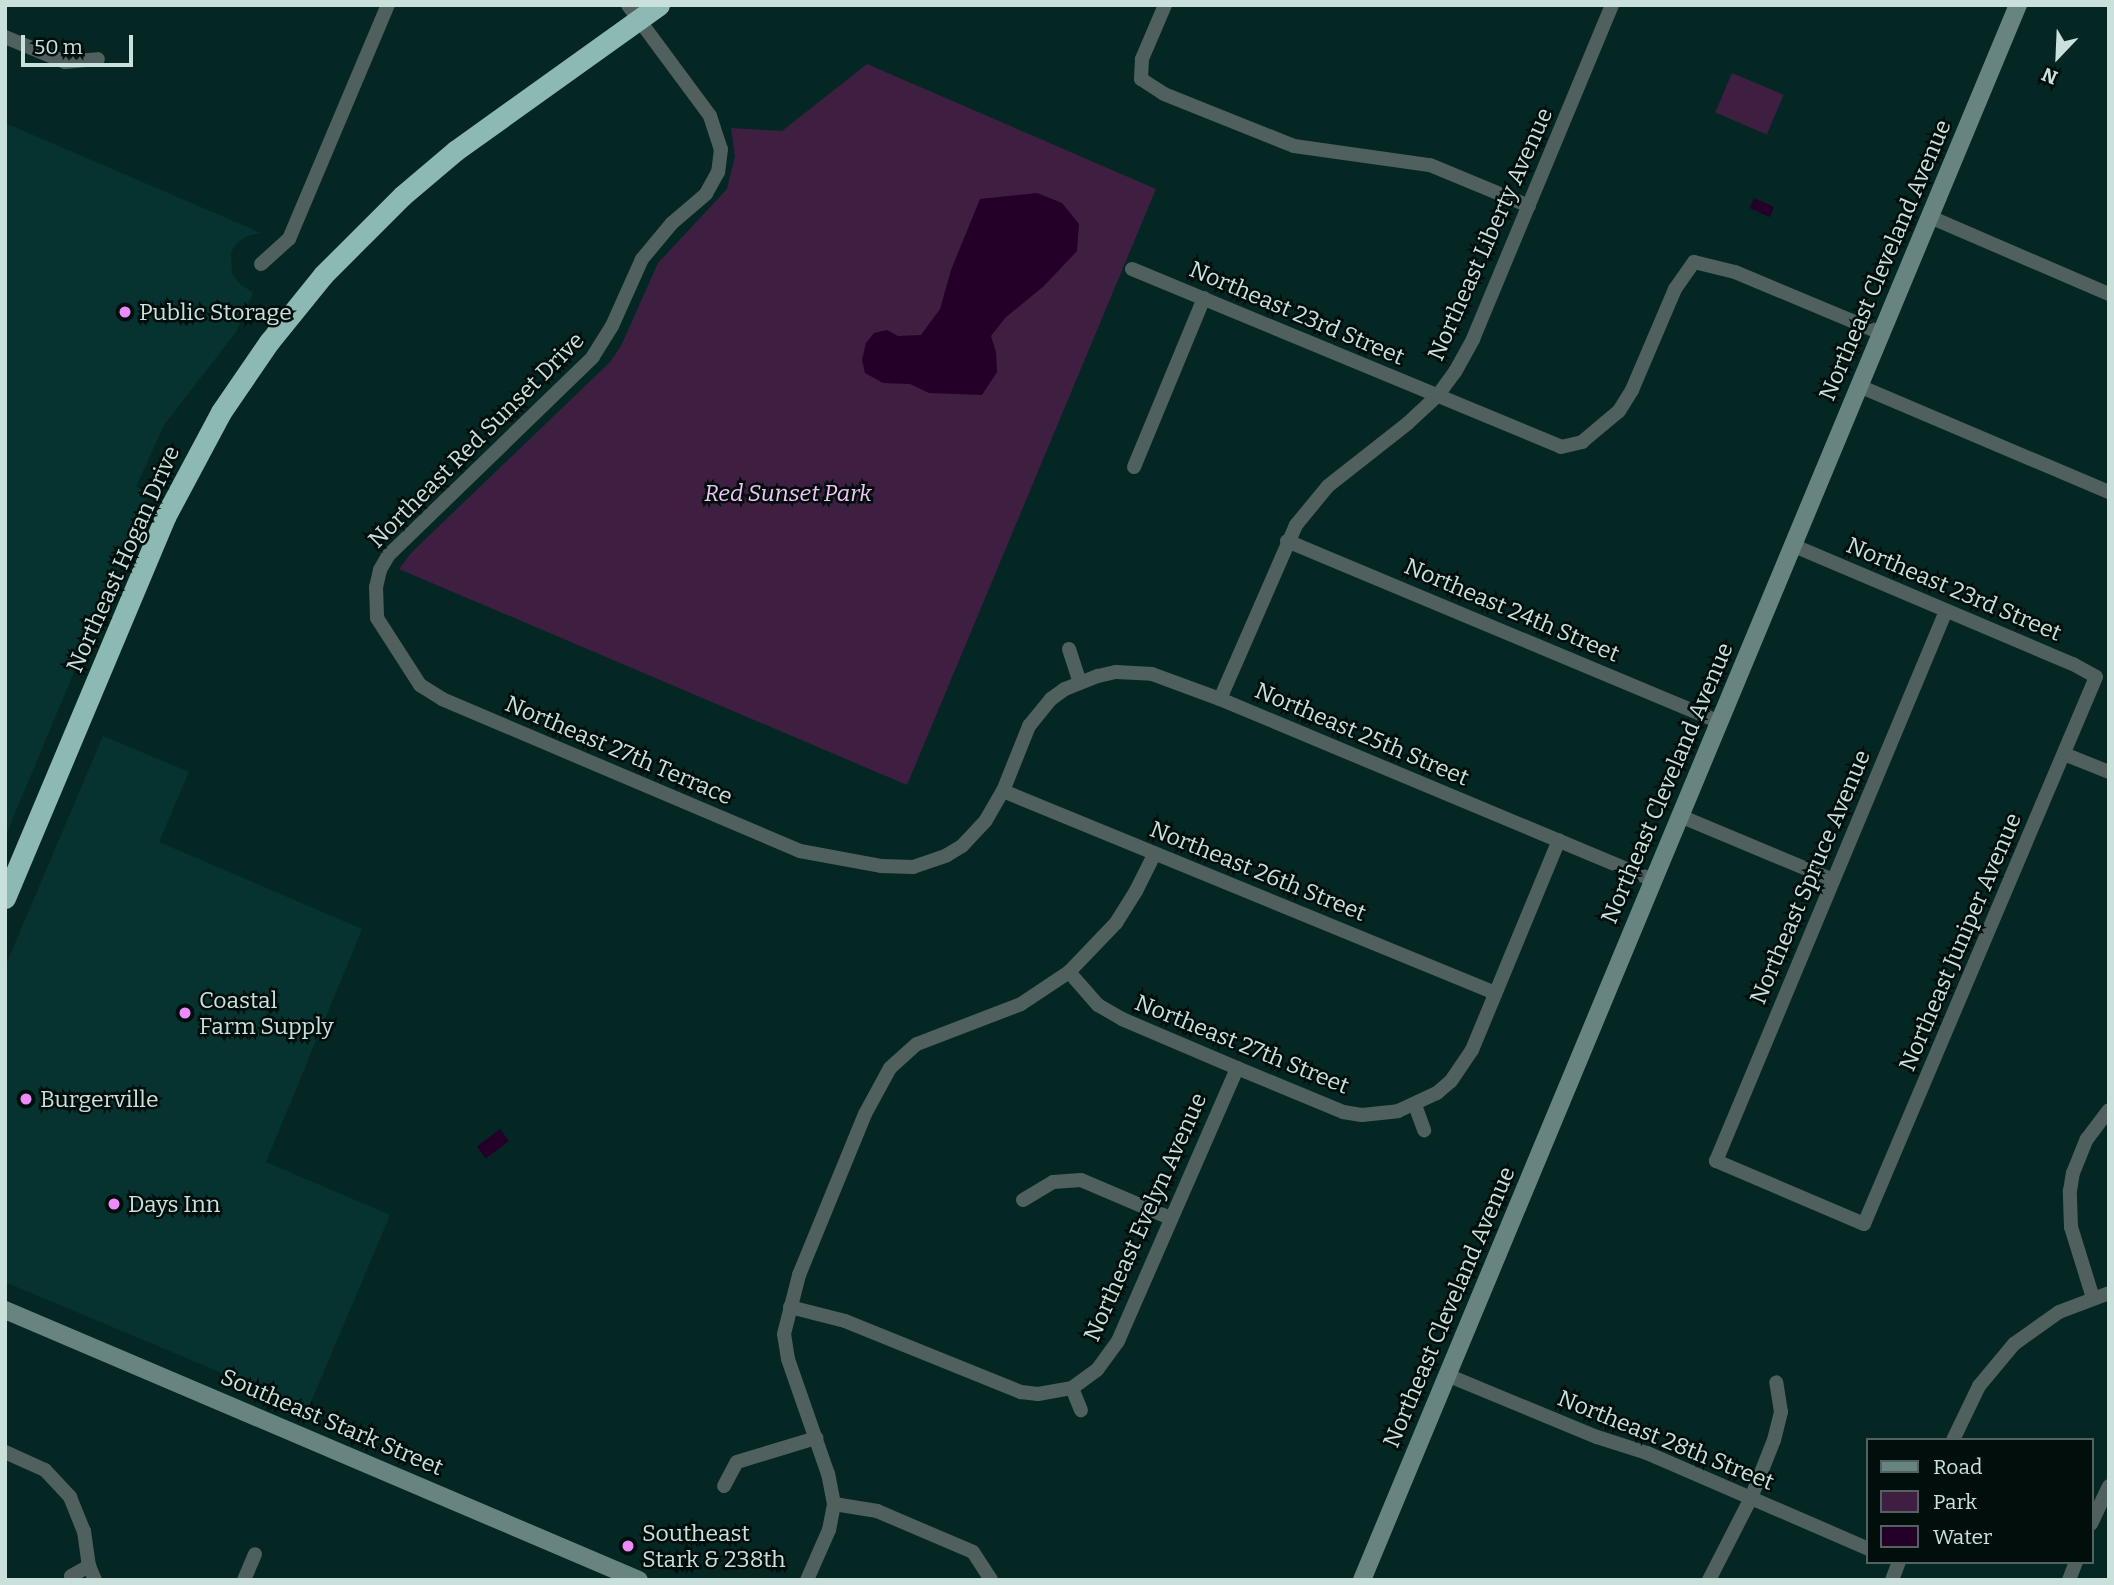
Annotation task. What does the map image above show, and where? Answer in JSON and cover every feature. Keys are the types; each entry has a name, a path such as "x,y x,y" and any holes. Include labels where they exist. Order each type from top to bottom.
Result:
{"highway":[{"name":"Northeast Hogan Drive","path":"5,898 165,517 221,412 269,342 323,275 402,196 455,150 634,13 659,5"}],"street":[{"path":"261,264 289,239 388,5"},
{"path":"1165,5 1142,60 1141,79 1164,94 1294,146 1430,165 1529,206"},
{"name":"Northeast Liberty Avenue","path":"1220,699 1287,541 1328,486 1393,437 1438,395 1473,339 1612,5"},
{"name":"Northeast Cleveland Avenue","path":"1362,1580 2018,5"},
{"name":"Northeast Red Sunset Drive","path":"377,618 376,587 380,570 388,556 593,357 612,326 642,258 714,183 722,160 718,132 710,116 634,13"},
{"path":"5,37 65,62 98,59"},
{"path":"1930,217 2109,294"},
{"name":"Northeast 23rd Street","path":"1132,269 1561,447 1582,442 1619,411 1632,390 1675,289 1694,262 1735,272 1881,333"},
{"path":"1134,467 1204,298"},
{"path":"1859,386 2109,492"},
{"name":"Northeast 24th Street","path":"1287,541 1720,722"},
{"name":"Northeast 23rd Street","path":"1792,545 2073,664 2096,677"},
{"name":"Northeast Spruce Avenue","path":"1716,1161 1946,611"},
{"name":"Northeast 27th Terrace","path":"377,618 410,674 430,693 800,851 881,866 913,867 947,855 975,834 1003,791"},
{"path":"1069,649 1080,682"},
{"name":"Northeast 25th Street","path":"1003,791 1029,726 1051,699 1080,682 1107,674 1152,674 1220,699 1653,880"},
{"name":"Northeast Juniper Avenue","path":"1716,1161 1864,1224 2096,677"},
{"path":"2064,754 2109,772"},
{"name":"Northeast 26th Street","path":"1003,791 1495,993"},
{"path":"1680,816 1833,880"},
{"name":"Northeast 27th Street","path":"1069,972 1098,1005 1122,1019 1343,1112 1380,1114 1415,1105 1437,1093 1461,1068 1559,840"},
{"path":"807,1580 829,1530 834,1504 828,1474 788,1359 784,1334 799,1275 865,1114 890,1069 917,1044 1021,1004 1069,972 1116,923 1155,853"},
{"name":"Northeast Evelyn Avenue","path":"1072,1388 1097,1370 1118,1341 1237,1068"},
{"path":"1415,1105 1424,1130"},
{"path":"2093,1298 2071,1227 2070,1191 2079,1155 2087,1139 2109,1110"},
{"path":"1023,1200 1053,1182 1081,1180 1170,1217"},
{"path":"1954,1438 1970,1402 2001,1357 2043,1322 2109,1293"},
{"path":"790,1307 845,1321 1021,1392 1038,1394 1072,1388 1082,1409"},
{"name":"Southeast Stark Street","path":"5,1310 639,1580"},
{"name":"Northeast 28th Street","path":"1447,1375 1597,1437 1647,1453 1866,1548"},
{"path":"1709,1580 1751,1498 1774,1440 1781,1412 1776,1382"},
{"path":"724,1486 737,1462 816,1438"},
{"path":"5,1452 45,1470 70,1497 84,1531 92,1573 71,1576"},
{"path":"2093,1520 2109,1486"},
{"path":"834,1504 877,1511 973,1552 991,1580"},
{"path":"244,1580 255,1554"}],"shaded area":[{"name":"Public Storage","path":"5,123 261,233 247,236 237,243 231,252 232,273 240,284 253,293 236,332 164,425 136,487 149,493 5,837"},
{"path":"103,736 189,772 159,842 362,929 266,1162 390,1215 308,1409 5,1282 5,967"}],"green space":[{"name":"Red Sunset Park","path":"867,64 1156,189 907,785 399,569 411,553 610,362 621,346 658,263 727,189 735,156 731,128 782,131"},
{"path":"1732,73 1784,95 1767,134 1715,113"}],"water":[{"path":"1037,193 1062,203 1079,224 1077,251 1044,286 1005,318 991,336 996,352 997,372 982,395 929,393 910,384 883,383 865,373 862,360 866,343 874,333 887,330 898,336 921,335 940,309 951,270 980,199"},
{"path":"1754,198 1774,207 1770,217 1750,208"},
{"path":"500,1129 509,1141 486,1158 477,1146"}],"place":[{"name":"Public Storage","path":"125,312"},
{"name":"Coastal Farm Supply","path":"185,1013"},
{"name":"Burgerville","path":"26,1099"},
{"name":"Days Inn","path":"114,1204"},
{"name":"Southeast Stark & 238th","path":"628,1546"}]}
